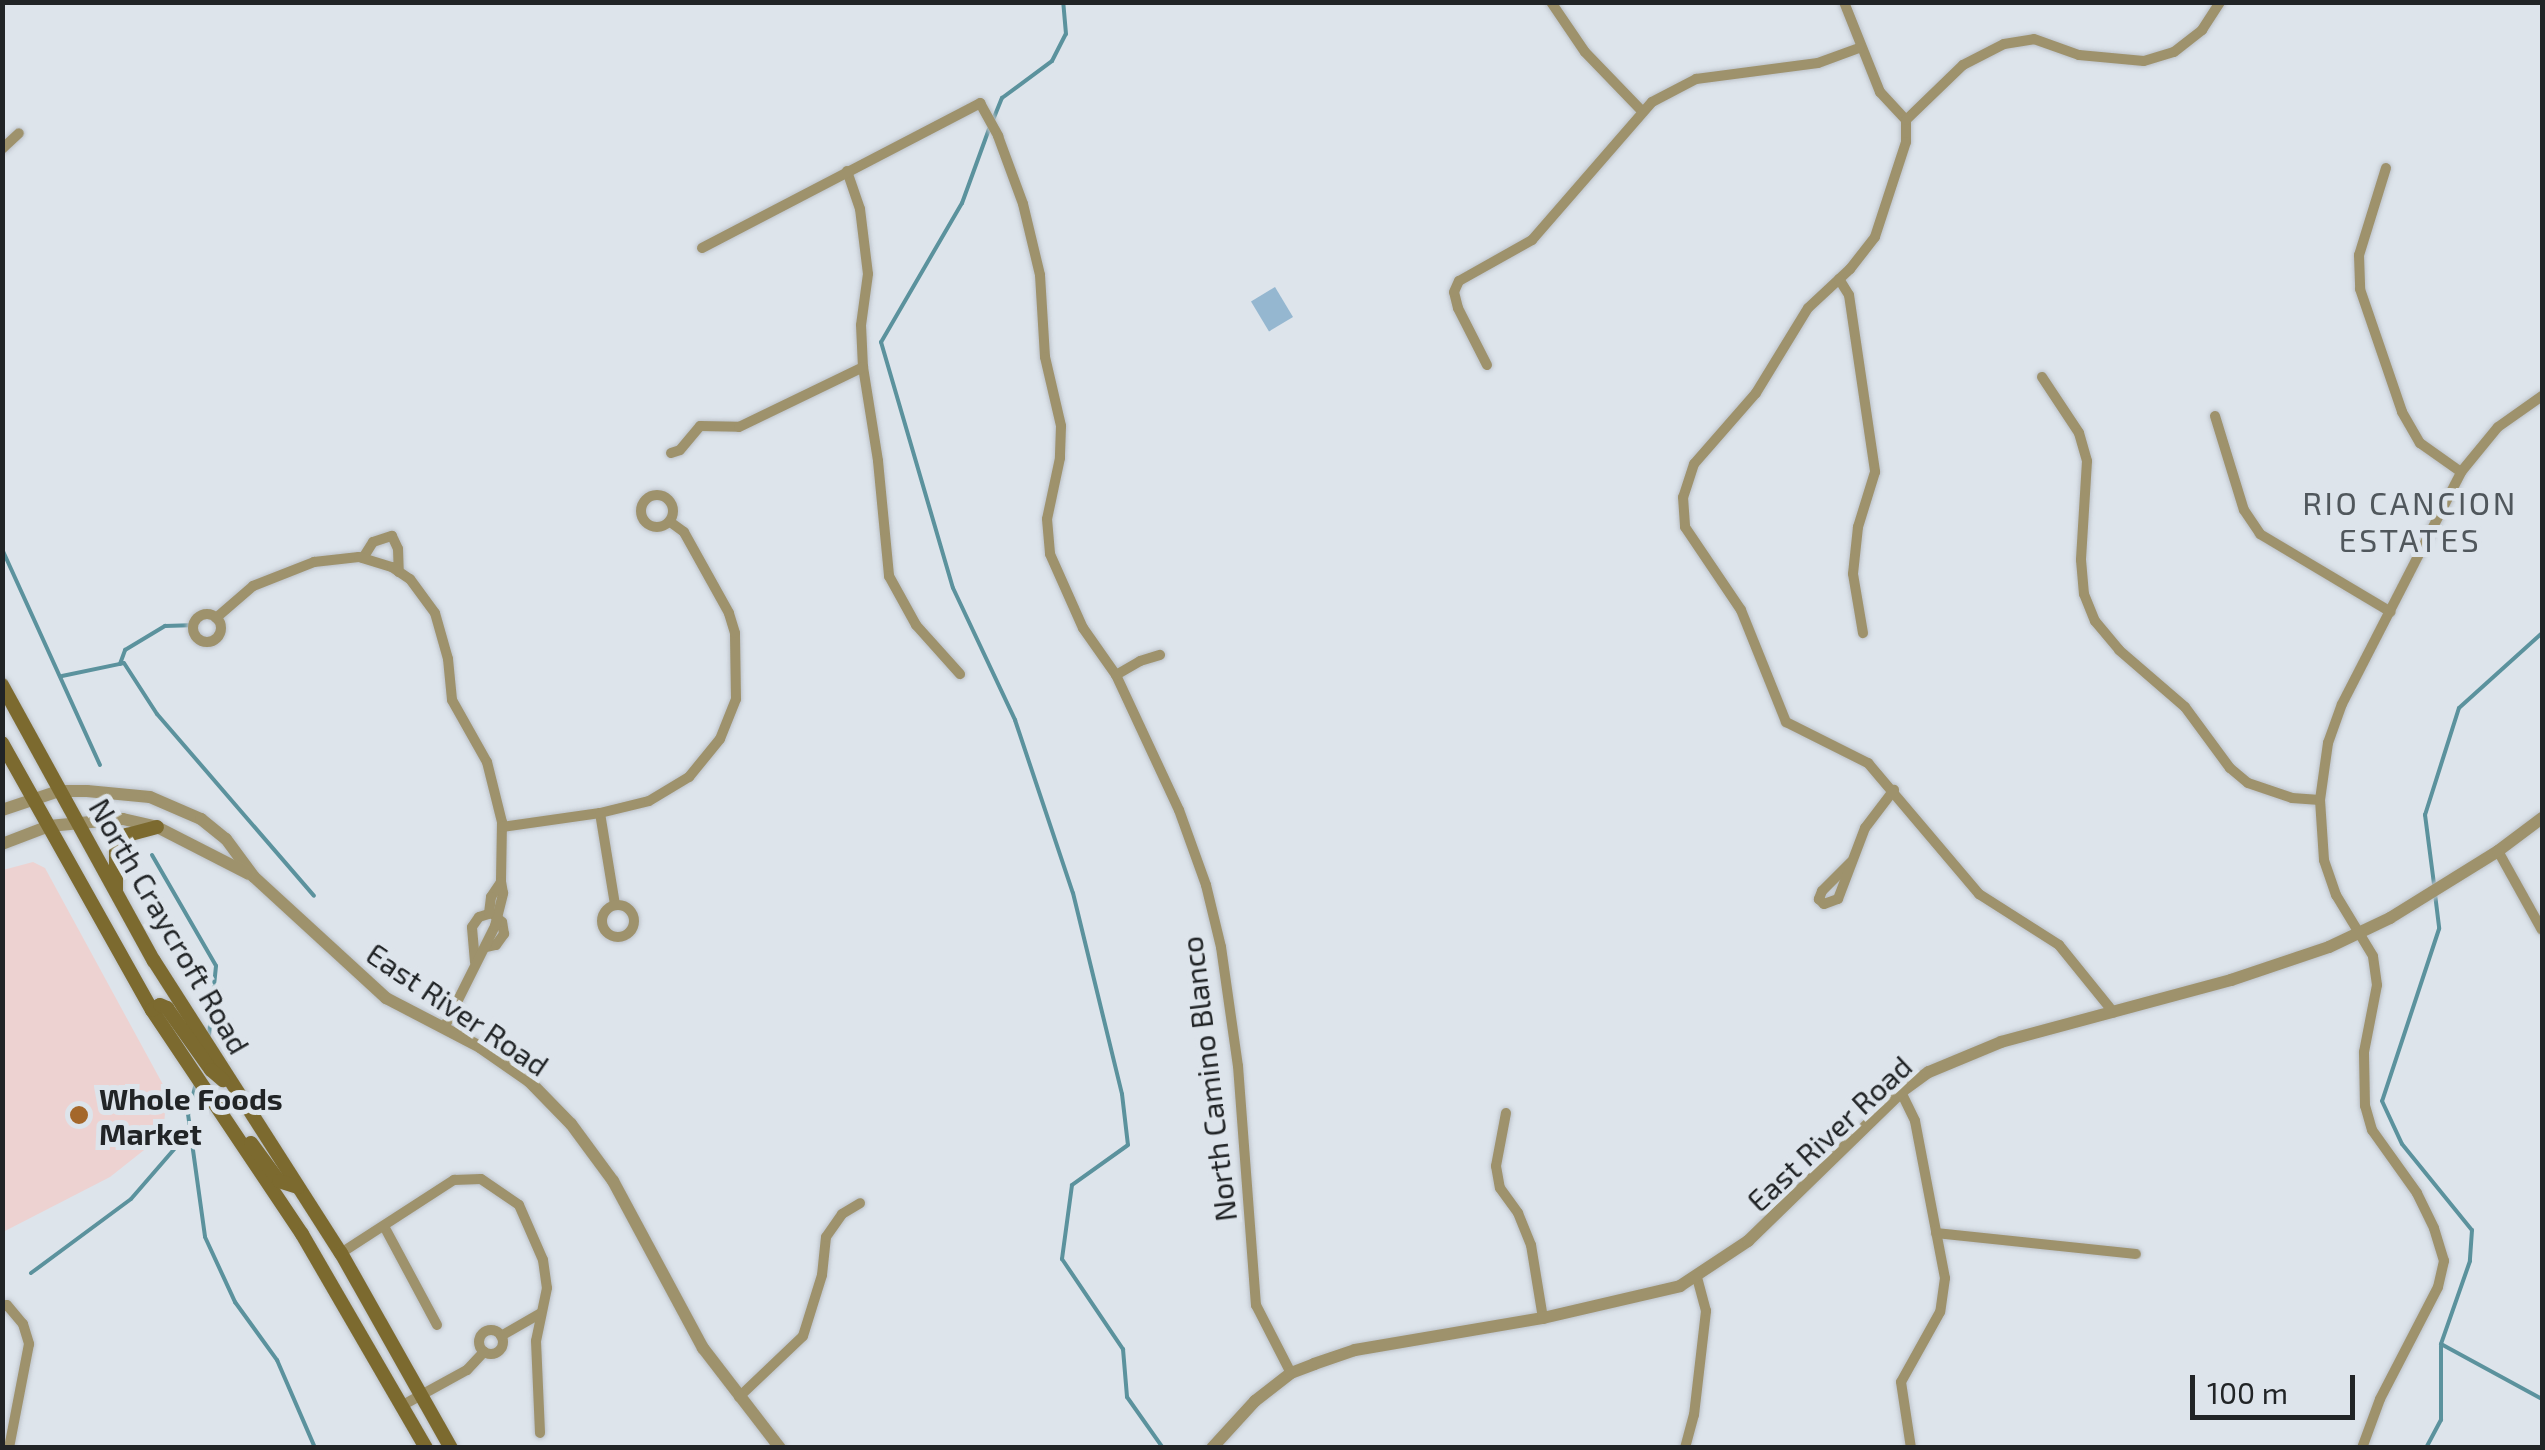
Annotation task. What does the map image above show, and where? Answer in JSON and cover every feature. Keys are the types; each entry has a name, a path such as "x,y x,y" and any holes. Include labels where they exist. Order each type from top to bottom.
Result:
{"main road":[{"name":"North Craycroft Road","path":"2,685 116,896 194,1024 212,1063 232,1086 341,1253 451,1448"},
{"name":"North Craycroft Road","path":"2,743 152,1010 354,1317 426,1448"},
{"path":"116,896 116,850 126,835 157,827"},
{"path":"152,1010 160,1005 168,1008 190,1041 212,1063"},
{"path":"234,1132 259,1151 279,1181 298,1186"}],"street":[{"path":"1552,2 1585,52 1643,112"},
{"path":"1844,2 1880,92 1906,120 1906,142 1874,237 1808,308 1756,394 1694,464 1683,498 1685,527 1741,610 1786,722 1868,762 1979,894 2059,945 2114,1012"},
{"path":"1906,120 1963,65 2004,44 2034,39 2079,56 2144,61 2174,52 2202,30 2220,2"},
{"path":"1487,364 1458,308 1454,292 1458,280 1532,240 1643,112 1668,90 1696,79 1818,64 1860,48"},
{"name":"North Camino Blanco","path":"846,171 980,103 998,136 1023,204 1040,274 1046,357 1062,426 1060,458 1047,518 1050,554 1082,628 1116,675 1179,810 1206,885 1221,947 1238,1062 1256,1306 1291,1373"},
{"path":"2,149 19,132"},
{"path":"2386,168 2358,254 2360,289 2402,412 2420,443 2461,472"},
{"path":"702,248 846,171 860,208 868,274 861,324 863,366 878,461 889,576 916,625 960,674"},
{"path":"1839,278 1849,295 1875,472 1858,527 1852,574 1863,632"},
{"path":"671,454 680,450 700,426 739,427 863,366"},
{"path":"2042,377 2079,433 2088,461 2081,560 2084,594 2095,621 2119,650 2185,707 2230,768 2248,783 2292,798 2320,800"},
{"path":"2362,1448 2380,1399 2438,1287 2444,1260 2430,1220 2372,1130 2365,1106 2364,1052 2378,984 2373,956 2329,878 2320,800 2332,726 2461,472 2498,427 2542,396"},
{"path":"2215,416 2244,510 2260,534 2391,612"},
{"path":"502,827 600,813 649,801 688,777 720,739 736,699 738,654 729,613 684,532 670,522"},
{"path":"363,558 372,542 392,536 398,548 399,572"},
{"path":"216,618 253,586 314,562 363,558 399,572 424,594 442,630 452,700 487,762 502,827 501,882 491,897 503,936 496,945 486,946 444,1028"},
{"path":"1116,675 1140,660 1160,656"},
{"name":"East River Road","path":"2,810 60,790 150,797 200,819 226,839 254,877 386,998 444,1028 528,1082 571,1124 612,1180 703,1348 780,1448"},
{"path":"1851,862 1865,828 1894,790"},
{"path":"600,813 616,905"},
{"name":"East River Road","path":"2,844 50,826 123,818 157,827 254,877"},
{"name":"East River Road","path":"1212,1448 1255,1401 1291,1373 1355,1350 1639,1299 1697,1278 1776,1217 1901,1092 1947,1062 2277,966 2358,934 2498,851 2542,818"},
{"path":"2498,851 2542,930"},
{"path":"475,965 472,927 479,916 494,916"},
{"path":"1901,1092 1914,1121 1946,1278 1940,1312 1900,1382 1912,1448"},
{"path":"1506,1113 1496,1166 1500,1188 1518,1213 1531,1245 1543,1318"},
{"path":"341,1253 386,1228 454,1180 481,1179 519,1205 533,1232 547,1288 536,1340 540,1433"},
{"path":"740,1397 802,1336 822,1275 826,1237 842,1214 860,1203"},
{"path":"386,1228 437,1325"},
{"path":"1936,1233 2136,1254"},
{"path":"1685,1448 1694,1415 1706,1311 1697,1278"},
{"path":"2,1308 7,1305 23,1324 29,1344 9,1448"},
{"path":"403,1405 467,1370 484,1352 498,1352 501,1336 541,1313"},
{"path":"484,1352 479,1344 483,1334 494,1330 501,1336"}],"shaded area":[{"path":"1275,287 1293,317 1269,331 1251,301"},
{"path":"33,862 45,868 167,1092 163,1135 110,1177 3,1232 3,870"}],"waterway":[{"path":"993,120 1002,98 1052,61 1066,34 1063,2"},
{"path":"989,129 962,203 881,342 953,588 1015,720 1073,893 1122,1094 1128,1145 1072,1185 1062,1259 1123,1349 1127,1397 1163,1448"},
{"path":"2,549 100,765"},
{"path":"120,664 125,650 165,626 189,625"},
{"path":"2434,884 2425,815 2459,708 2542,633"},
{"path":"62,676 124,663 157,714 314,896"},
{"path":"152,855 216,966 209,1035"},
{"path":"2435,894 2439,929 2382,1101 2402,1144 2472,1230 2470,1261 2441,1344 2542,1399"},
{"path":"196,1083 188,1114 205,1237 235,1302 277,1360 315,1448"},
{"path":"31,1273 131,1199 190,1131"},
{"path":"2426,1448 2441,1420 2441,1346"}],"place":[{"name":"Whole Foods Market","path":"79,1115"}],"district":[{"name":"RIO CANCION ESTATES","path":"2410,522"}]}
